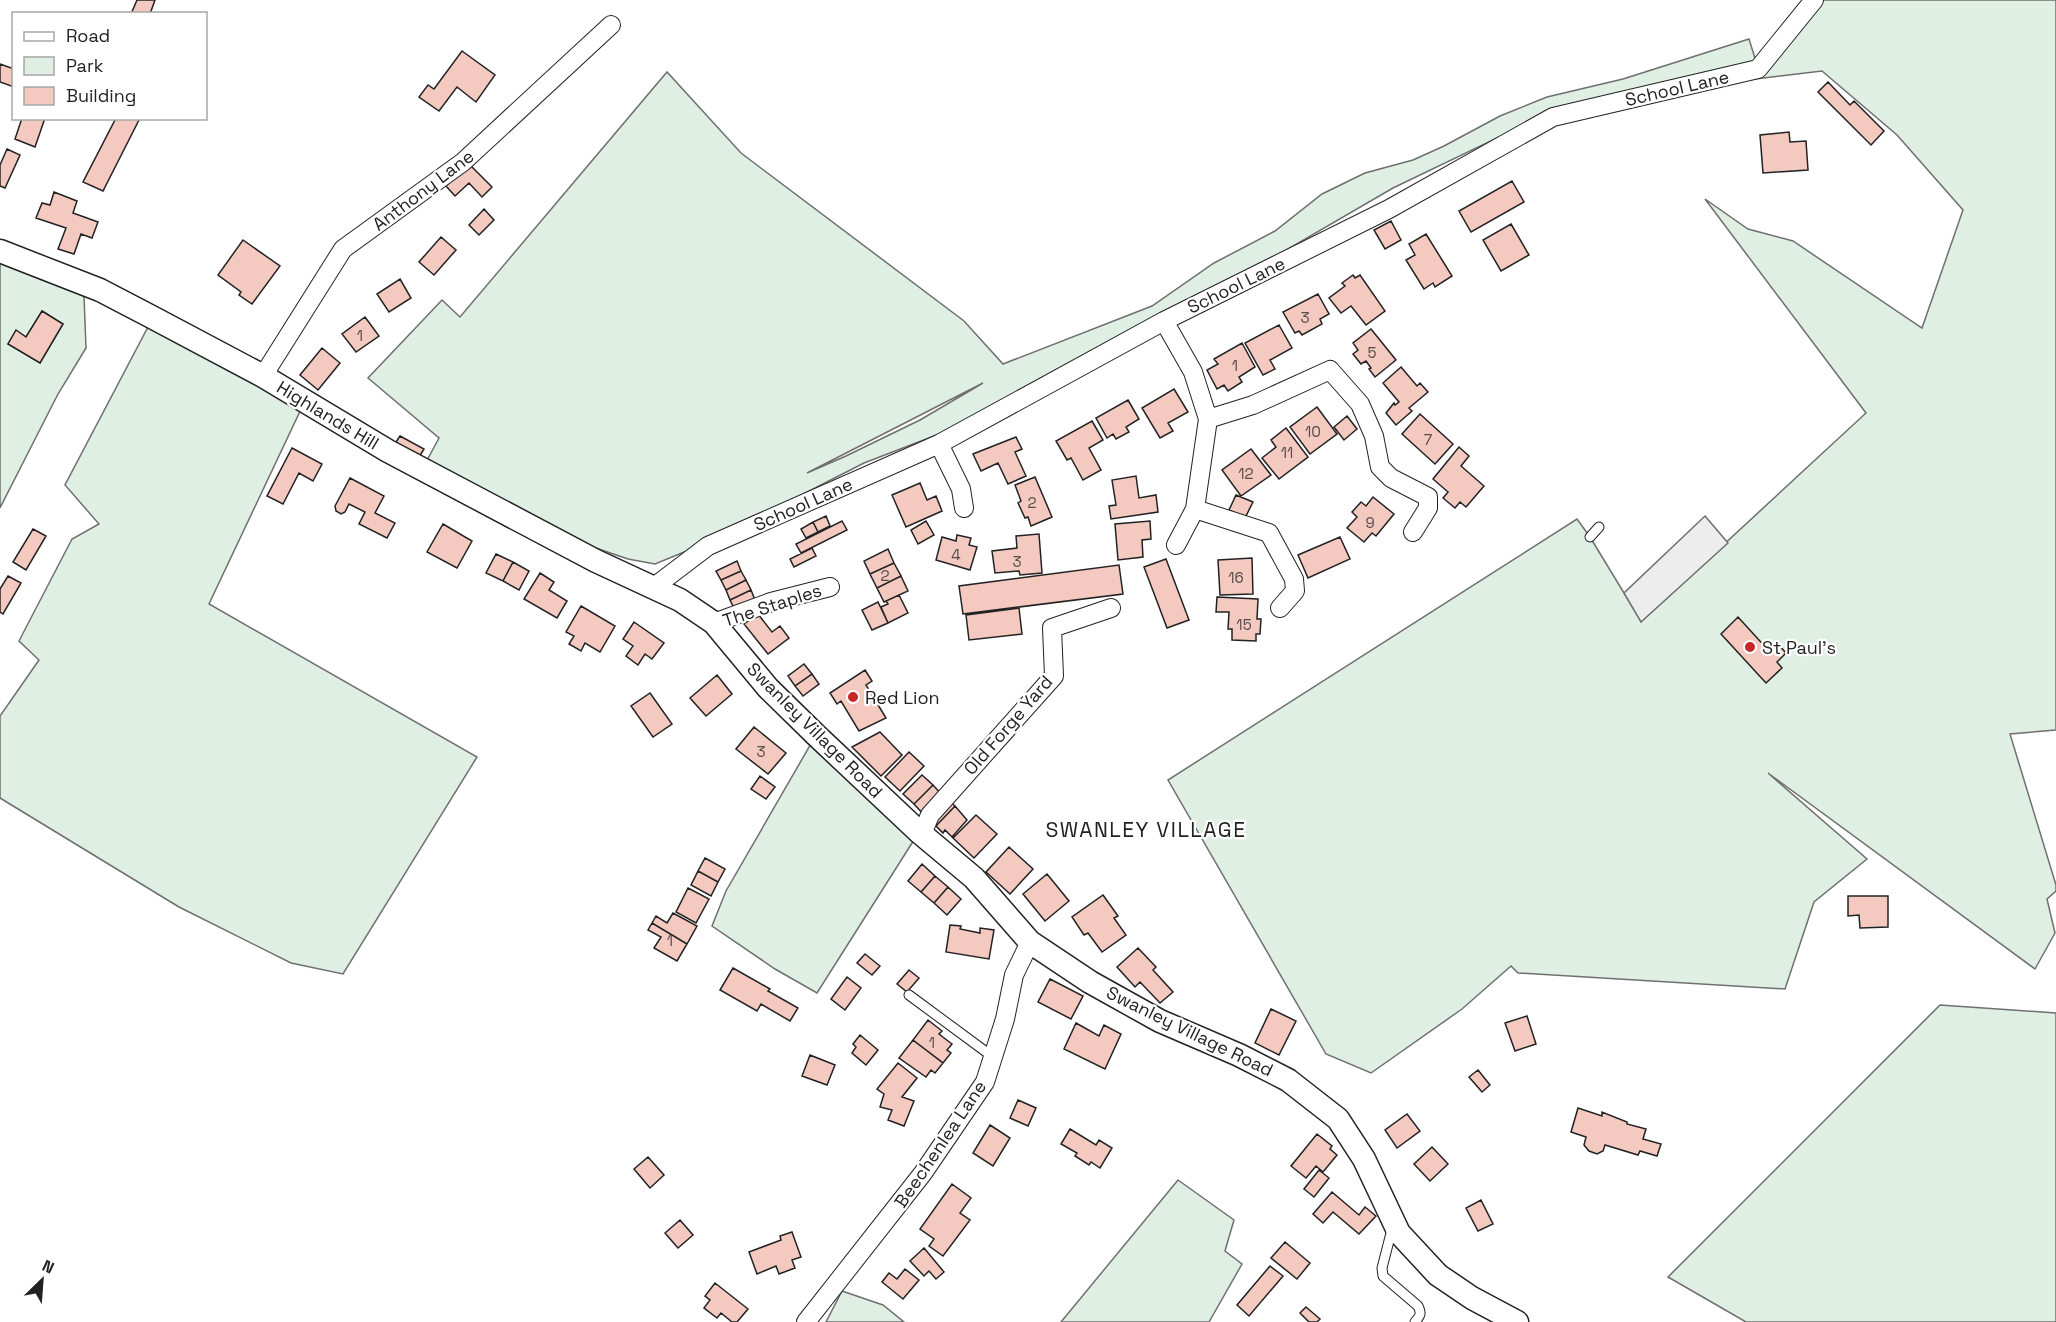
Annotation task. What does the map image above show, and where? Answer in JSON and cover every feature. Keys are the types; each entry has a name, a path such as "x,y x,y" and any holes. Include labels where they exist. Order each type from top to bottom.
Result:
{"street":[{"name":"School Lane","path":"654,587 708,546 939,444 1164,321 1389,209 1553,117 1758,69 1814,0"},
{"name":"Anthony Lane","path":"262,376 344,249 463,162 611,25"},
{"name":"Highlands Hill","path":"0,251 100,290 262,376 388,451 596,561 654,587"},
{"path":"1164,321 1193,372 1208,419 1195,509 1176,545"},
{"path":"1208,419 1254,405 1330,370 1360,404 1374,436 1380,467 1391,478 1428,497 1428,508 1413,532"},
{"path":"939,444 961,489 964,508"},
{"path":"1195,509 1269,533 1294,579 1295,591 1280,608"},
{"name":"Swanley Village Road","path":"654,587 680,600 714,624 768,688 922,834 974,878 1030,942 1090,982 1160,1021 1239,1055 1288,1080 1338,1119 1364,1159 1399,1233 1438,1275 1472,1298 1516,1322"},
{"name":"The Staples","path":"714,624 771,602 830,587"},
{"name":"Old Forge Yard","path":"922,834 930,815 1054,676 1052,628 1111,608"},
{"name":"Beechenlea Lane","path":"806,1322 923,1173 985,1082 1005,1019 1014,975 1030,942"}],"lane":[{"path":"1590,537 1599,527"},
{"path":"909,995 993,1057"},
{"path":"1394,1224 1382,1268 1383,1276 1418,1306 1421,1312 1415,1322"}],"green space":[{"path":"1814,0 2056,0 2056,730 2010,734 2056,885 2056,891 2047,899 2055,933 2035,969 1768,773 1867,859 1814,902 1785,989 1518,973 1511,966 1462,1009 1371,1073 1326,1054 1168,780 1577,519 1641,621 1866,413 1705,199 1748,229 1793,241 1922,328 1963,210 1897,135 1822,71 1638,93 1555,110 1393,188 1164,321 947,431 864,463 711,541 655,564 628,559 587,545 425,464 439,438 368,378 442,300 460,317 667,72 741,153 964,321 1003,364 1152,306 1214,263 1275,231 1322,194 1365,173 1413,160 1500,116 1547,97 1623,79 1749,39 1758,68","holes":["983,383 920,420 846,456 807,473"]},
{"path":"0,263 84,296 86,348 58,394 0,508","holes":["42,311 63,324 40,363 8,344 16,331 26,337"]},
{"path":"148,327 302,407 209,604 477,757 343,974 291,963 179,907 0,798 0,716 39,660 19,641 72,539 99,524 65,485"},
{"path":"816,735 919,832 817,993 775,969 712,926 726,891"},
{"path":"1940,1005 2056,1013 2056,1322 1746,1322 1668,1277"},
{"path":"1178,1180 1234,1220 1225,1251 1242,1264 1209,1322 1061,1322"},
{"path":"842,1291 883,1305 904,1322 826,1322"}],"shaded area":[{"path":"1705,516 1728,543 1641,622 1624,593"}],"building":[{"path":"137,0 155,0 151,12 132,12"},
{"path":"462,51 495,75 476,102 457,87 439,111 419,97 428,85 434,89"},
{"path":"0,64 12,68 12,86 0,82"},
{"path":"1828,82 1850,105 1854,101 1884,131 1871,145 1818,92"},
{"path":"21,120 44,120 35,147 15,139"},
{"path":"115,120 139,120 103,191 83,182"},
{"path":"1789,132 1790,142 1806,141 1808,170 1763,173 1760,135"},
{"path":"7,149 20,155 5,188 0,186 0,165"},
{"path":"469,164 492,187 482,197 469,183 455,196 446,186"},
{"path":"1512,181 1524,202 1471,232 1459,211"},
{"path":"54,192 77,201 73,213 98,222 92,238 81,234 74,254 58,249 66,228 36,218 42,203 50,205"},
{"path":"484,209 494,220 479,235 469,225"},
{"path":"1391,221 1401,240 1385,249 1374,230"},
{"path":"1511,224 1529,255 1501,271 1483,240"},
{"path":"1426,234 1452,276 1435,287 1433,283 1424,289 1406,260 1415,255 1409,244"},
{"path":"441,237 456,250 434,275 419,262"},
{"path":"243,240 280,266 252,304 239,295 241,292 218,275"},
{"path":"1353,275 1355,278 1360,275 1385,311 1366,325 1351,306 1341,313 1329,298 1345,286 1342,283"},
{"path":"400,279 411,298 389,312 377,294"},
{"path":"1318,294 1329,314 1320,319 1322,324 1302,335 1299,331 1295,333 1283,312"},
{"path":"42,311 63,324 40,363 8,344 16,330 26,337"},
{"path":"365,317 379,336 356,352 342,334"},
{"path":"1279,325 1292,348 1270,360 1275,369 1263,375 1245,343"},
{"path":"1371,329 1396,360 1375,377 1366,361 1361,364 1353,354 1358,350 1353,343"},
{"path":"1242,343 1255,367 1239,377 1242,382 1228,391 1224,385 1217,389 1207,370 1218,364 1214,359"},
{"path":"322,348 340,363 318,390 300,375"},
{"path":"1401,367 1417,386 1420,383 1428,392 1409,408 1412,411 1396,425 1386,413 1394,403 1395,405 1399,402 1383,383"},
{"path":"1174,389 1188,412 1168,423 1173,431 1160,438 1142,408"},
{"path":"1128,400 1139,419 1126,427 1129,432 1116,439 1113,434 1107,438 1096,418"},
{"path":"1317,407 1337,434 1310,454 1290,427"},
{"path":"1420,414 1453,444 1435,464 1402,434"},
{"path":"1347,416 1357,429 1344,440 1334,427"},
{"path":"1092,421 1103,440 1089,448 1101,470 1083,480 1071,458 1067,460 1056,441"},
{"path":"1286,428 1308,457 1279,479 1262,458 1276,447 1271,440"},
{"path":"400,436 424,449 416,462 392,448"},
{"path":"1016,437 1022,449 1015,452 1026,476 1008,484 998,463 981,471 973,454"},
{"path":"1459,447 1469,456 1461,466 1484,486 1466,507 1460,502 1455,508 1443,498 1448,492 1433,479"},
{"path":"292,448 322,464 313,481 299,473 283,504 267,496"},
{"path":"1251,449 1271,475 1241,496 1222,470"},
{"path":"1136,476 1139,498 1156,495 1158,512 1111,519 1109,506 1116,505 1112,480"},
{"path":"1035,477 1052,517 1031,526 1028,517 1025,518 1018,503 1021,501 1015,485"},
{"path":"350,478 384,496 375,513 395,523 387,538 359,524 365,512 349,504 345,512 341,514 336,511 335,506"},
{"path":"920,483 927,500 936,496 942,511 906,527 892,495"},
{"path":"1236,495 1253,502 1245,518 1229,510"},
{"path":"1373,497 1394,514 1376,536 1372,533 1364,542 1347,528 1357,517 1352,512 1361,502 1366,506"},
{"path":"826,516 830,526 818,532 813,522"},
{"path":"842,521 847,530 801,553 796,544"},
{"path":"926,521 934,535 918,544 911,530"},
{"path":"1150,521 1151,539 1142,540 1143,557 1118,560 1115,524"},
{"path":"813,522 818,532 806,538 801,529"},
{"path":"443,524 472,541 457,568 427,552"},
{"path":"33,529 46,536 26,570 13,562"},
{"path":"1039,534 1042,573 1020,575 1019,571 995,573 992,551 1017,548 1016,536"},
{"path":"957,535 971,538 969,545 977,547 970,570 936,560 942,537 956,541"},
{"path":"1340,537 1350,559 1308,578 1298,555"},
{"path":"812,548 816,556 794,567 790,559"},
{"path":"888,549 894,563 870,574 864,561"},
{"path":"496,554 513,562 503,581 486,573"},
{"path":"1252,558 1253,594 1220,595 1218,560"},
{"path":"1166,559 1189,620 1167,628 1144,567"},
{"path":"737,561 741,571 721,580 716,571"},
{"path":"513,562 529,571 519,590 503,581"},
{"path":"894,563 901,576 877,588 870,574"},
{"path":"1119,565 1123,594 963,614 959,586"},
{"path":"741,571 746,580 726,590 721,580"},
{"path":"540,573 554,582 549,590 567,601 557,618 524,599"},
{"path":"8,576 21,583 3,614 0,612 0,589"},
{"path":"901,576 908,591 884,602 877,588"},
{"path":"746,580 751,590 730,600 726,590"},
{"path":"751,590 755,600 735,610 730,600"},
{"path":"899,595 908,613 888,623 881,607 888,604 886,601"},
{"path":"1217,597 1258,599 1257,619 1261,619 1260,634 1256,634 1256,641 1232,640 1232,629 1228,629 1229,612 1216,612"},
{"path":"878,602 888,623 872,630 862,610"},
{"path":"581,606 615,626 600,652 585,643 581,651 569,644 574,636 566,632"},
{"path":"1019,608 1022,634 969,640 966,615"},
{"path":"758,614 772,632 780,626 789,638 768,654 744,624"},
{"name":"St Paul's","path":"1738,617 1769,651 1778,644 1786,653 1777,662 1782,668 1766,683 1721,634"},
{"path":"634,622 664,643 652,659 645,654 638,665 626,656 633,646 623,639"},
{"path":"804,664 812,674 795,686 788,676"},
{"name":"Red Lion","path":"865,670 872,681 866,685 886,718 859,731 841,701 837,704 830,693"},
{"path":"812,674 819,684 803,696 795,686"},
{"path":"717,675 732,694 706,716 690,698"},
{"path":"650,693 672,724 653,737 631,706"},
{"path":"754,727 786,753 768,774 736,749"},
{"path":"880,732 902,755 881,776 852,747"},
{"path":"909,752 924,766 900,791 885,777"},
{"path":"922,775 933,785 914,804 903,794"},
{"path":"760,776 775,787 766,799 751,789"},
{"path":"933,785 943,796 924,815 914,804"},
{"path":"948,800 955,806 936,826 929,820"},
{"path":"955,806 967,820 952,837 945,830 943,833 936,826"},
{"path":"976,815 997,834 974,858 953,838"},
{"path":"1009,847 1033,869 1010,894 986,872"},
{"path":"705,858 725,869 718,882 698,871"},
{"path":"922,864 935,876 921,892 908,881"},
{"path":"698,871 718,882 711,896 691,885"},
{"path":"1047,874 1069,901 1045,921 1023,894"},
{"path":"935,876 948,887 934,903 921,892"},
{"path":"948,887 961,899 947,915 934,903"},
{"path":"688,888 709,899 696,923 676,912"},
{"path":"1103,895 1118,916 1114,918 1126,935 1102,952 1088,933 1084,935 1072,917"},
{"path":"1848,896 1888,896 1888,927 1860,928 1859,915 1848,916"},
{"path":"673,913 697,926 687,944 652,923 656,916 667,923"},
{"path":"652,923 687,944 677,961 654,948 661,937 648,930"},
{"path":"950,925 961,926 960,929 980,933 980,928 994,930 989,959 946,952"},
{"path":"1138,948 1156,967 1153,970 1173,992 1160,1003 1140,982 1135,987 1117,967"},
{"path":"865,954 880,966 872,975 857,963"},
{"path":"733,968 798,1008 790,1021 761,1004 757,1011 720,990"},
{"path":"909,970 919,978 907,992 897,984"},
{"path":"847,977 861,988 845,1010 831,999"},
{"path":"1050,979 1083,996 1071,1019 1038,1002"},
{"path":"1271,1009 1296,1021 1279,1055 1255,1043"},
{"path":"1527,1016 1536,1044 1515,1051 1505,1023"},
{"path":"928,1020 942,1031 939,1034 952,1044 947,1050 951,1053 943,1063 913,1040"},
{"path":"1076,1023 1099,1036 1104,1025 1121,1034 1105,1069 1064,1049"},
{"path":"860,1035 878,1050 866,1065 852,1053 856,1047 853,1044"},
{"path":"913,1040 943,1063 935,1073 931,1070 926,1077 899,1058"},
{"path":"810,1055 835,1065 827,1085 802,1076"},
{"path":"898,1063 917,1078 902,1097 914,1101 904,1126 888,1120 892,1110 880,1107 884,1094 877,1089"},
{"path":"1478,1070 1490,1085 1482,1092 1469,1077"},
{"path":"1018,1100 1036,1108 1028,1126 1010,1118"},
{"path":"1578,1108 1602,1116 1602,1112 1627,1122 1627,1124 1646,1129 1643,1139 1661,1144 1657,1156 1640,1151 1638,1155 1605,1145 1603,1151 1597,1154 1589,1151 1584,1145 1586,1137 1571,1132"},
{"path":"1407,1114 1420,1131 1397,1148 1385,1130"},
{"path":"990,1125 1010,1138 993,1166 973,1153"},
{"path":"1070,1129 1096,1145 1099,1140 1112,1148 1100,1168 1091,1162 1089,1165 1075,1156 1077,1153 1061,1144"},
{"path":"1317,1134 1332,1146 1330,1149 1337,1155 1323,1172 1316,1166 1306,1178 1291,1166"},
{"path":"1432,1147 1448,1164 1430,1181 1414,1164"},
{"path":"648,1157 664,1175 650,1188 634,1169"},
{"path":"1319,1170 1329,1178 1314,1197 1304,1189"},
{"path":"952,1184 971,1198 960,1213 970,1220 943,1256 929,1246 934,1239 920,1229"},
{"path":"1332,1192 1359,1215 1365,1207 1376,1216 1359,1234 1333,1212 1323,1223 1313,1214"},
{"path":"1481,1200 1493,1224 1478,1231 1466,1208"},
{"path":"680,1220 693,1235 678,1248 665,1233"},
{"path":"792,1232 801,1257 792,1260 795,1268 779,1274 776,1266 757,1274 749,1252 781,1240 780,1236"},
{"path":"1285,1242 1310,1263 1297,1279 1271,1258"},
{"path":"924,1248 944,1272 936,1279 929,1271 924,1276 910,1261"},
{"path":"1270,1266 1283,1276 1249,1316 1237,1305"},
{"path":"905,1269 919,1280 903,1299 882,1282 889,1273 897,1279"},
{"path":"715,1283 748,1309 737,1322 732,1322 721,1313 717,1318 704,1308 710,1300 705,1296"},
{"path":"1306,1307 1320,1319 1317,1322 1309,1322 1300,1313"}],"place":[{"name":"St Paul's","path":"1750,647"},
{"name":"Red Lion","path":"853,697"}],"district":[{"name":"SWANLEY VILLAGE","path":"1146,829"}]}
